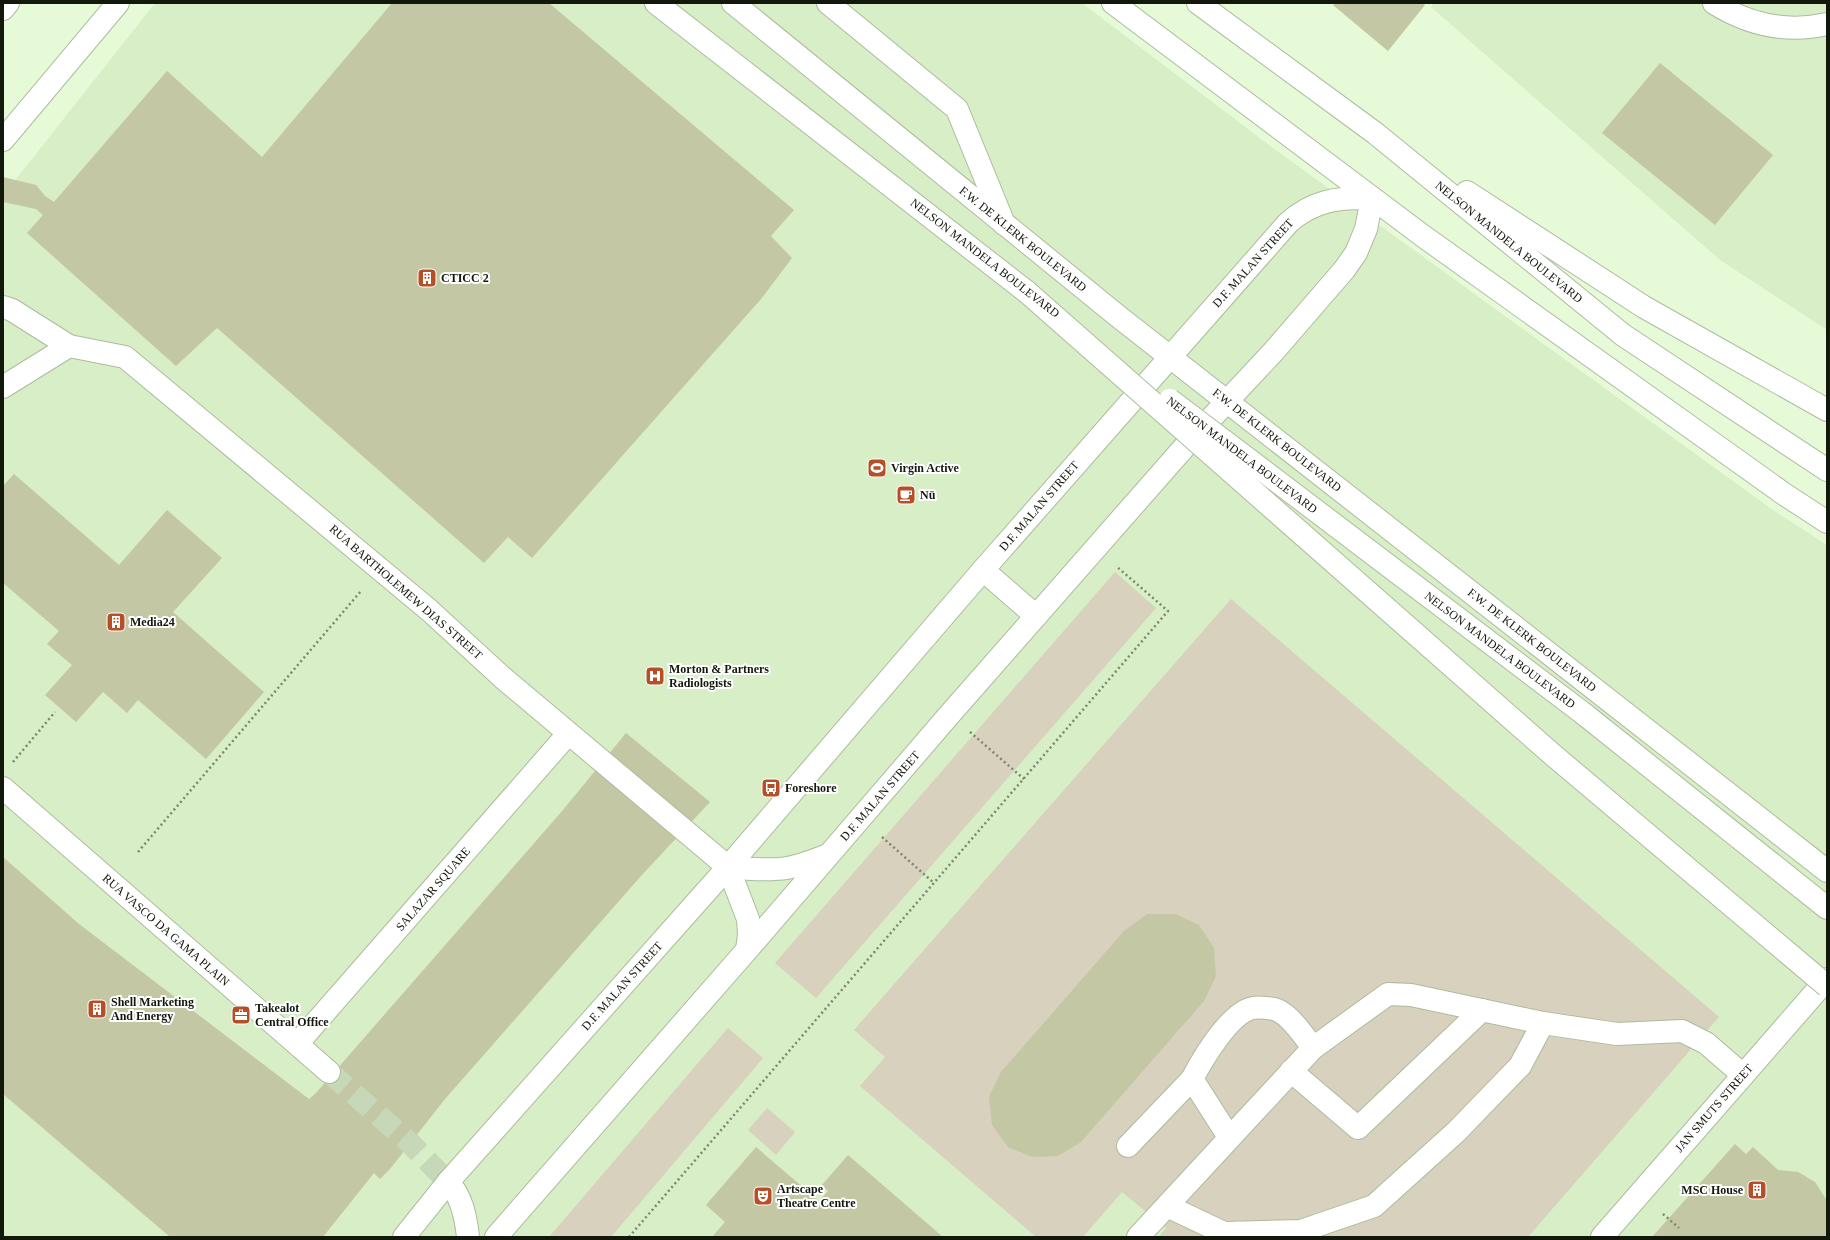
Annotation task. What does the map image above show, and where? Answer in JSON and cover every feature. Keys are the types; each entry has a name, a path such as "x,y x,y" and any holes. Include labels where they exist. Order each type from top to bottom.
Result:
{"main road":[{"path":"3,9 8,3"},
{"path":"3,140 118,3"},
{"name":"NELSON MANDELA BOULEVARD","path":"656,3 1027,292 1584,714 1827,908"},
{"name":"F.W. DE KLERK BOULEVARD","path":"733,3 1170,357 1827,871"},
{"path":"828,3 957,109 1004,224"},
{"path":"1114,3 1372,199 1772,485 1827,522"},
{"name":"NELSON MANDELA BOULEVARD","path":"1198,3 1375,133 1623,335 1827,470"},
{"path":"1714,3 1755,22 1776,27 1791,29 1808,28 1827,24"},
{"path":"1375,133 1644,307 1827,410"},
{"name":"D.F. MALAN STREET","path":"404,1237 448,1182 728,867 983,570 1288,222 1299,213 1322,202 1340,198 1355,197 1372,199 1366,229 1356,253 1344,270 1274,351 1188,443 950,714 747,950 496,1237"},
{"path":"1027,292 1553,754 1827,986"},
{"name":"RUA BARTHOLEMEW DIAS STREET","path":"3,307 12,310 69,346 125,357 429,610 503,678 568,734 728,867 748,919 749,934 747,950"},
{"path":"3,387 69,346"},
{"path":"983,570 1036,616"},
{"name":"SALAZAR SQUARE","path":"297,1044 568,734"},
{"name":"RUA VASCO DA GAMA PLAIN","path":"3,788 329,1072"},
{"path":"728,867 763,869 787,868 808,863 830,854"},
{"name":"JAN SMUTS STREET","path":"1602,1237 1827,979"},
{"path":"1138,1237 1313,1048 1388,994 1411,995 1543,1023 1617,1034 1682,1031 1706,1043 1743,1075"},
{"path":"1128,1146 1192,1079 1204,1055 1234,1018 1252,1008 1278,1010 1299,1028 1313,1048"},
{"path":"1291,1071 1358,1128 1482,1010"},
{"path":"1167,1206 1224,1233 1301,1231 1374,1206 1456,1132 1520,1066 1543,1023"},
{"path":"1192,1079 1229,1137"},
{"path":"448,1182 452,1186 462,1207 468,1237"}],"path":[{"path":"629,1237 1168,611 1097,548"},
{"path":"138,852 364,588"},
{"path":"12,764 55,712"},
{"path":"950,714 1024,779"},
{"path":"861,818 934,883"},
{"path":"1663,1214 1679,1228"}],"shaded area":[{"path":"155,3 1082,3 1273,148 1773,510 1827,545 1827,1237 3,1237 3,340 5,322 3,299 3,201 9,188"},
{"path":"1434,3 1827,3 1827,330 1720,260 1431,7"},
{"path":"1115,572 1156,608 816,998 775,963"},
{"path":"1231,599 1719,1017 1528,1237 1159,1237 1166,1228 1122,1192 1083,1237 1036,1237 860,1086 885,1057 854,1030"},
{"path":"728,1028 763,1058 611,1237 549,1237"},
{"path":"767,1108 795,1132 776,1155 748,1130"}],"building":[{"name":"CTICC 2","path":"392,3 549,3 794,210 771,236 792,258 761,299 532,558 508,537 484,563 217,328 176,366 27,233 43,215 36,209 3,202 3,177 36,185 45,196 54,202 167,71 262,157"},
{"path":"1335,3 1422,3 1425,5 1388,51 1333,5"},
{"path":"1660,63 1773,155 1715,225 1602,133"},
{"name":"Media24","path":"14,474 119,565 167,510 222,558 173,612 264,692 206,759 138,700 127,713 103,692 76,722 45,695 72,665 47,644 59,631 3,583 3,486"},
{"path":"626,733 710,802 641,876 445,1099 390,1169 380,1179 374,1173 323,1237 170,1237 3,1094 3,857 79,924 309,1099 316,1093 563,810"},
{"path":"1147,914 1175,914 1199,925 1214,948 1216,976 1204,1001 1081,1142 1058,1156 1032,1157 1008,1147 992,1125 989,1097 1001,1072 1124,931"},
{"name":"MSC House","path":"1735,1144 1746,1154 1753,1147 1778,1170 1798,1172 1815,1182 1827,1201 1827,1237 1652,1237"},
{"name":"Artscape Theatre Centre","path":"756,1147 819,1201 828,1191 822,1185 848,1155 943,1237 712,1237 725,1222 706,1205"}],"tunnel":[{"path":"329,1072 410,1143 448,1182"}],"place":[{"name":"CTICC 2","path":"427,278"},
{"name":"Virgin Active","path":"877,468"},
{"name":"Nü","path":"906,495"},
{"name":"Media24","path":"116,622"},
{"name":"Morton & Partners Radiologists","path":"655,676"},
{"name":"Foreshore","path":"771,788"},
{"name":"Shell Marketing And Energy","path":"97,1009"},
{"name":"Takealot Central Office","path":"241,1015"},
{"name":"MSC House","path":"1757,1190"},
{"name":"Artscape Theatre Centre","path":"763,1196"}]}
